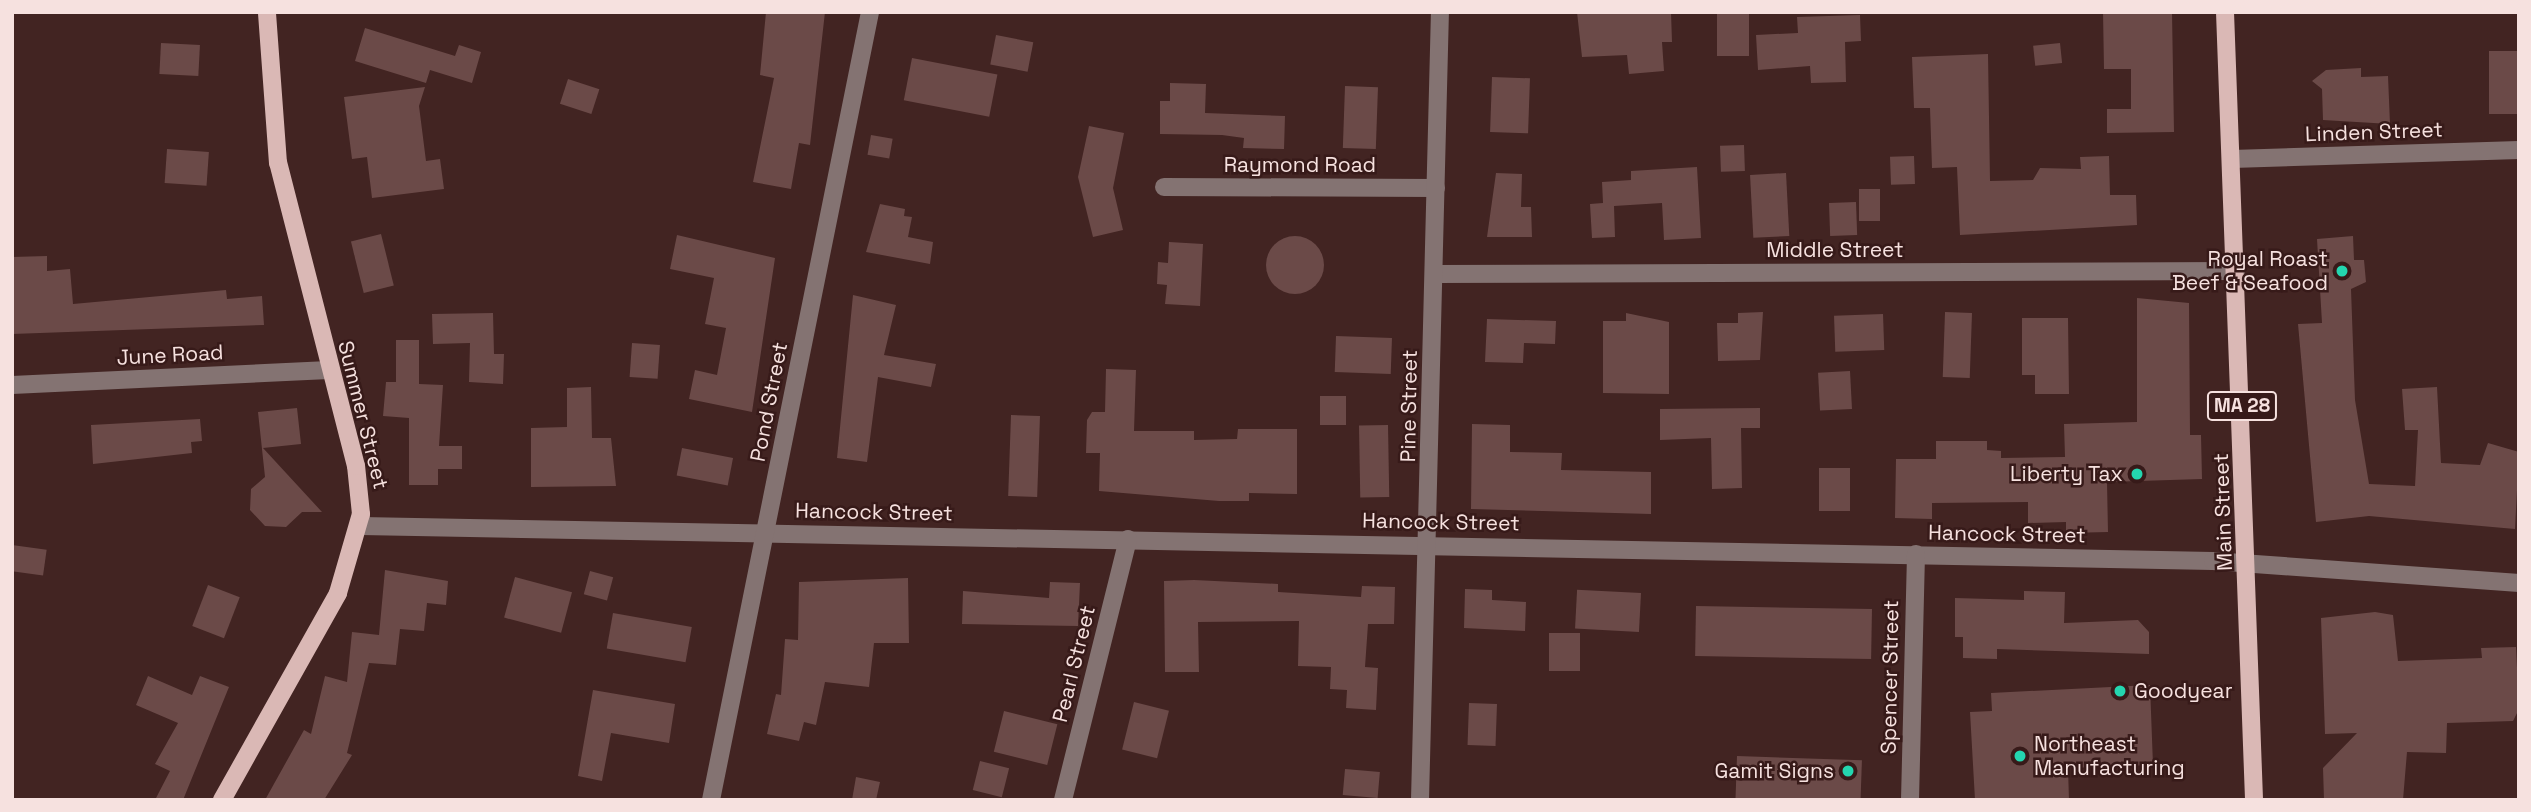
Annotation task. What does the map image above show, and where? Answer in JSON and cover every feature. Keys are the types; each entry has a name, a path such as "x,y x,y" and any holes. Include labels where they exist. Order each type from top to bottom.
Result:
{"main road":[{"name":"Summer Street","path":"222,800 338,593 361,526 359,483 278,163 267,12"},
{"name":"Main Street","path":"2225,12 2248,562 2254,800"}],"street":[{"name":"Pond Street","path":"711,800 870,12"},
{"name":"Pine Street","path":"1420,800 1429,544 1440,12"},
{"name":"Linden Street","path":"2232,159 2519,150"},
{"name":"Raymond Road","path":"1164,187 1436,188"},
{"name":"Middle Street","path":"1434,274 2236,271"},
{"name":"June Road","path":"12,385 330,370"},
{"name":"Hancock Street","path":"361,526 1429,544 2248,562 2519,583"},
{"name":"Pearl Street","path":"1063,800 1129,539"},
{"name":"Spencer Street","path":"1910,800 1916,554"}],"building":[{"path":"766,12 825,12 810,145 799,143 791,189 753,182 774,78 760,75"},
{"path":"1577,12 1671,12 1672,42 1662,42 1664,71 1629,74 1627,55 1582,57"},
{"path":"1717,12 1749,12 1749,56 1717,56"},
{"path":"2103,12 2172,12 2174,132 2107,133 2107,109 2131,109 2131,69 2104,69"},
{"path":"1860,15 1861,41 1845,42 1846,82 1811,83 1810,66 1758,70 1756,35 1798,33 1797,17"},
{"path":"365,28 455,56 459,45 481,52 472,83 430,70 426,83 355,61"},
{"path":"996,35 1033,42 1028,72 990,64"},
{"path":"161,43 200,45 198,76 159,74"},
{"path":"2060,43 2062,63 2035,66 2033,46"},
{"path":"2489,51 2519,51 2519,114 2489,114"},
{"path":"1988,54 1990,181 2033,180 2040,168 2081,169 2080,157 2109,156 2110,195 2136,195 2137,225 1960,235 1957,167 1932,168 1930,108 1914,108 1912,57"},
{"path":"912,58 997,75 989,117 904,100"},
{"path":"2361,68 2361,77 2388,76 2390,124 2323,120 2322,89 2312,81 2326,70"},
{"path":"1492,77 1530,78 1528,133 1490,132"},
{"path":"568,79 599,89 591,114 560,104"},
{"path":"1170,83 1206,84 1205,113 1285,116 1284,149 1243,148 1244,138 1222,135 1160,134 1160,101 1170,101"},
{"path":"1345,86 1378,87 1376,149 1343,148"},
{"path":"425,87 419,106 426,161 440,159 444,189 372,198 367,157 352,159 344,97"},
{"path":"1089,126 1124,133 1113,188 1123,230 1093,237 1078,177"},
{"path":"871,135 893,139 889,159 868,155"},
{"path":"1744,145 1745,171 1721,172 1720,146"},
{"path":"167,149 209,152 207,186 165,183"},
{"path":"1914,156 1915,184 1891,185 1890,157"},
{"path":"1697,167 1701,238 1664,240 1662,203 1614,206 1615,237 1592,238 1590,204 1603,203 1602,182 1631,180 1631,171"},
{"path":"1496,173 1522,174 1521,207 1531,207 1532,237 1487,237"},
{"path":"1786,173 1789,236 1753,238 1750,175"},
{"path":"1859,189 1880,189 1880,221 1859,221"},
{"path":"1856,202 1857,235 1830,236 1829,203"},
{"path":"880,204 905,209 904,216 912,217 908,237 933,242 930,264 866,252"},
{"path":"381,234 394,285 364,293 351,241"},
{"path":"677,235 775,258 752,412 689,399 695,370 717,375 726,328 705,324 714,278 670,269"},
{"path":"1289,236 1301,236 1316,244 1324,259 1324,271 1316,286 1301,294 1289,294 1274,286 1266,271 1266,259 1274,244"},
{"path":"2353,236 2354,260 2364,260 2366,282 2351,289 2355,400 2369,484 2415,486 2418,430 2405,430 2402,389 2437,387 2441,463 2480,465 2488,443 2519,452 2515,529 2369,516 2316,522 2298,324 2322,323 2317,239"},
{"path":"1169,242 1203,244 1200,306 1165,304 1167,285 1157,284 1158,262 1168,263"},
{"path":"47,256 47,271 70,269 73,304 226,290 227,299 262,296 264,325 12,334 12,257"},
{"path":"853,295 896,305 884,355 936,364 931,387 878,377 867,462 837,458"},
{"path":"2137,298 2189,303 2190,435 2201,435 2202,479 2107,482 2108,532 2066,533 2066,522 2028,523 2028,502 1932,503 1932,519 1895,518 1896,459 1936,459 1936,441 1987,441 1987,450 2001,451 2001,458 2065,457 2064,424 2137,422"},
{"path":"1763,312 1760,360 1718,361 1717,323 1738,323 1738,313"},
{"path":"1945,312 1972,313 1970,378 1943,377"},
{"path":"493,313 494,354 504,354 503,384 469,382 470,343 433,344 432,314"},
{"path":"1626,313 1669,322 1669,394 1603,393 1603,321 1626,321"},
{"path":"1883,314 1884,350 1835,352 1834,316"},
{"path":"2022,318 2068,318 2069,394 2035,394 2035,375 2022,375"},
{"path":"1487,319 1556,321 1555,344 1524,343 1523,363 1485,362"},
{"path":"1336,336 1392,338 1391,374 1335,372"},
{"path":"396,340 419,340 419,384 443,385 439,446 462,446 462,469 438,469 438,485 409,485 409,418 383,416 386,382 396,382"},
{"path":"632,343 660,345 658,379 630,377"},
{"path":"1106,369 1136,370 1134,431 1194,431 1194,440 1237,439 1238,429 1297,429 1297,494 1249,493 1249,501 1219,501 1099,491 1100,453 1086,453 1087,420 1092,412 1105,412"},
{"path":"1850,371 1852,409 1820,411 1818,373"},
{"path":"591,387 592,438 611,438 616,486 531,487 531,428 567,427 567,388"},
{"path":"1320,396 1346,396 1346,425 1320,425"},
{"path":"297,408 301,444 263,448 322,512 302,512 286,527 265,526 250,510 251,489 265,477 258,412"},
{"path":"1760,408 1760,428 1741,428 1742,488 1712,489 1711,438 1660,440 1660,409"},
{"path":"1011,415 1040,416 1037,497 1008,496"},
{"path":"200,419 202,441 191,442 192,453 93,464 91,425"},
{"path":"1472,424 1510,425 1510,452 1562,453 1561,470 1651,472 1651,514 1471,509"},
{"path":"1388,425 1389,497 1360,497 1359,426"},
{"path":"682,448 733,458 728,485 677,475"},
{"path":"1819,468 1850,468 1850,511 1819,511"},
{"path":"12,545 47,550 43,576 12,571"},
{"path":"385,570 448,581 446,605 427,603 424,631 400,629 396,665 369,663 347,753 352,755 324,800 265,800 304,730 311,734 325,676 347,682 352,632 379,635"},
{"path":"590,571 613,577 607,600 584,594"},
{"path":"515,577 572,592 561,633 504,618"},
{"path":"908,578 909,643 874,643 869,687 825,682 816,725 804,722 799,741 767,734 776,694 781,695 785,639 798,640 799,582"},
{"path":"1164,581 1278,584 1278,592 1361,597 1362,586 1395,587 1394,624 1368,624 1365,667 1378,668 1376,710 1346,708 1347,690 1330,689 1331,667 1298,666 1299,621 1198,622 1199,672 1165,672"},
{"path":"1050,582 1080,583 1078,626 962,624 963,591 1049,598"},
{"path":"208,585 240,597 224,638 192,626"},
{"path":"1465,589 1492,590 1492,600 1526,602 1525,631 1464,628"},
{"path":"1577,590 1641,593 1639,632 1575,629"},
{"path":"2024,591 2065,592 2064,623 2138,620 2149,632 2149,654 1997,649 1997,659 1963,658 1963,637 1955,637 1955,598 2024,600"},
{"path":"1696,606 1872,609 1871,659 1695,656"},
{"path":"2375,612 2393,615 2398,661 2482,658 2481,648 2516,647 2519,709 2513,721 2447,723 2446,753 2407,752 2403,800 2324,800 2323,768 2357,733 2325,734 2321,618"},
{"path":"613,613 692,627 686,662 607,648"},
{"path":"1549,633 1580,633 1580,671 1549,671"},
{"path":"148,676 192,695 200,676 229,687 183,800 155,800 170,771 155,764 178,723 136,705"},
{"path":"2150,685 2153,765 2068,768 2069,800 1975,800 1970,712 1992,711 1991,693"},
{"path":"593,690 675,704 669,743 611,733 602,781 578,776"},
{"path":"1134,702 1169,711 1157,758 1122,750"},
{"path":"1469,703 1497,704 1496,746 1468,745"},
{"path":"1004,711 1057,724 1047,765 994,752"},
{"path":"1737,756 1862,760 1861,800 1735,800"},
{"path":"980,761 1009,768 1002,797 973,790"},
{"path":"1345,769 1380,772 1378,798 1343,795"},
{"path":"856,777 880,782 876,800 852,800"}],"place":[{"name":"Royal Roast Beef & Seafood","path":"2342,271"},
{"name":"Liberty Tax","path":"2137,474"},
{"name":"Goodyear","path":"2120,691"},
{"name":"Northeast Manufacturing","path":"2020,756"},
{"name":"Gamit Signs","path":"1848,771"}]}
